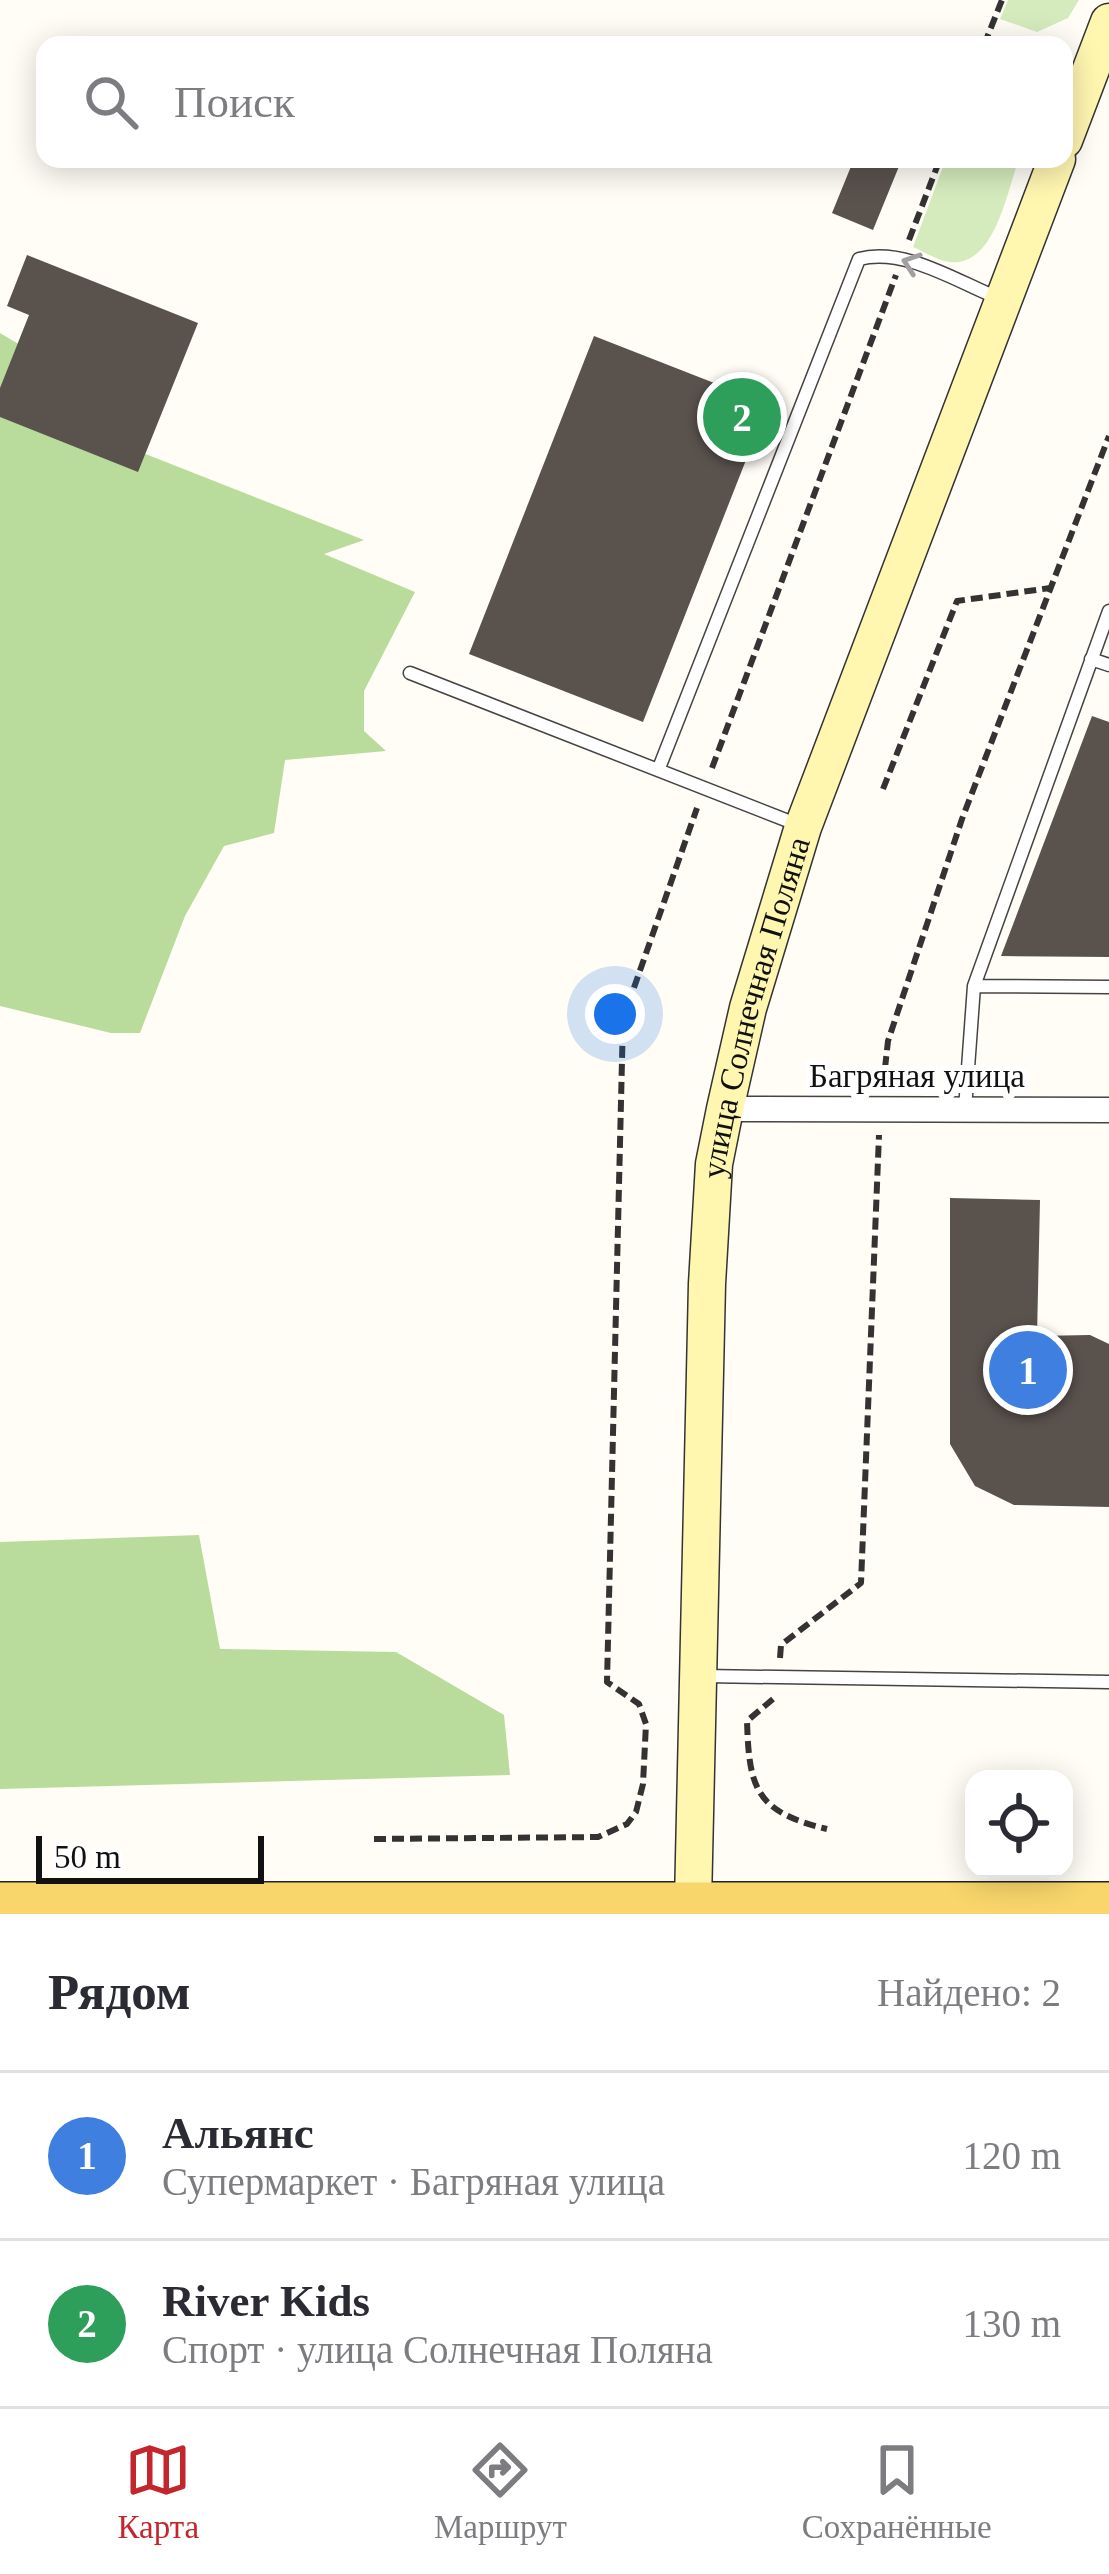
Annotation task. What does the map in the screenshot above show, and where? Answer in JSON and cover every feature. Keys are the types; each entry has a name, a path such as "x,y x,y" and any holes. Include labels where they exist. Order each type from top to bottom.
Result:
{"main road":[{"path":"0,1902 693,1908 1109,1902"}],"street":[{"path":"1073,116 1109,22"},
{"name":"улица Солнечная Поляна","path":"693,1908 707,1284 714,1164 725,1109 748,1008 802,827 1054,168"},
{"name":"Багряная улица","path":"725,1109 1109,1110"}],"lane":[{"path":"659,768 860,259 878,254 902,259 1004,300"},
{"path":"965,1109 974,986 1109,610"},
{"path":"1091,658 1109,665"},
{"path":"410,673 802,827"},
{"path":"974,986 1109,987"},
{"path":"697,1676 1109,1682"}],"path":[{"path":"987,36 1001,0"},
{"path":"374,1839 598,1838 627,1824 641,1798 646,1724 639,1704 607,1682 623,1019 937,168"},
{"path":"827,1829 798,1822 760,1799 748,1774 747,1721 778,1694 781,1645 861,1583 880,1109 888,1041 962,820 1109,436"},
{"path":"883,789 957,601 1051,588"}],"green space":[{"path":"1008,0 1079,0 1068,18 1037,32 1000,19"},
{"path":"943,168 1016,168 997,224 978,253 965,261 949,262 913,247"},
{"path":"0,333 74,377 143,453 364,540 324,554 415,592 364,691 364,731 386,751 285,760 274,833 224,846 185,916 140,1033 111,1033 0,1006"},
{"path":"199,1535 220,1649 396,1652 504,1715 510,1775 0,1789 0,1542"}],"building":[{"path":"850,168 898,168 873,230 832,213"},
{"path":"27,255 198,323 138,472 0,417 0,388 29,315 7,306"},
{"path":"594,336 768,404 643,722 469,654"},
{"path":"1092,716 1109,722 1109,957 1001,956"},
{"path":"950,1198 1040,1200 1037,1336 1090,1335 1109,1344 1109,1507 1014,1505 975,1486 950,1444"}],"place":[{"name":"River Kids","path":"742,417"},
{"name":"Альянс","path":"1028,1370"}]}
